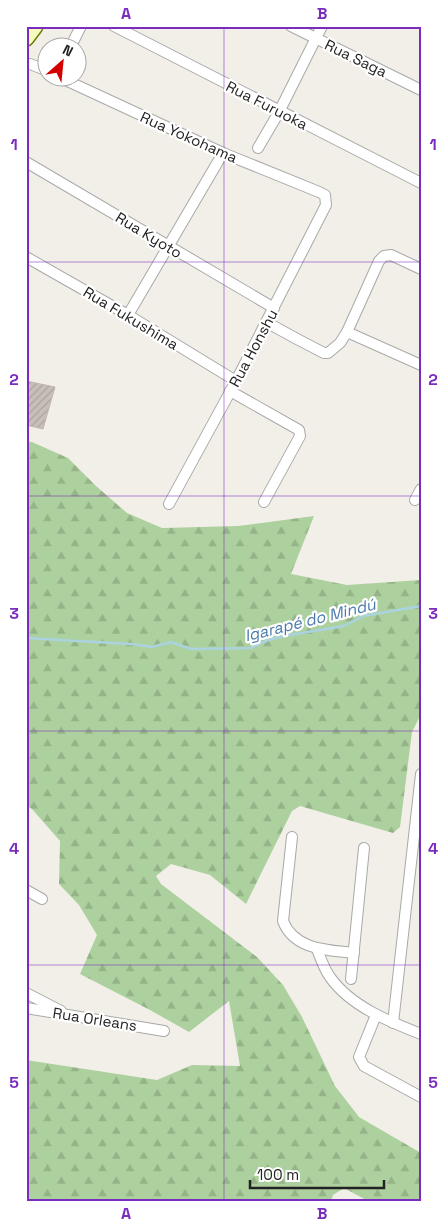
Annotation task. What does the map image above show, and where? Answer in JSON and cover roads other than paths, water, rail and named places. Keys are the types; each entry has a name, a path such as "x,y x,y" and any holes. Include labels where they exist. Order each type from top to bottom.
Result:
{"main road":[{"path":"26,38 35,26"}],"street":[{"path":"75,38 81,26"},
{"name":"Rua Furuoka","path":"114,26 421,183"},
{"name":"Rua Saga","path":"291,26 421,90"},
{"path":"258,148 279,112 322,26"},
{"path":"30,64 38,67"},
{"name":"Rua Yokohama","path":"83,88 223,153 319,192"},
{"path":"128,315 223,153"},
{"name":"Rua Kyoto","path":"26,162 274,308"},
{"name":"Rua Honshu","path":"169,504 236,381 326,206 325,196 319,192"},
{"name":"Rua Fukushima","path":"26,256 236,381"},
{"path":"266,322 324,353 332,351 347,332 379,261 384,256 391,256 421,269"},
{"path":"347,332 421,365"},
{"path":"230,391 295,426 299,430 300,436 264,502"},
{"path":"416,500 421,489"},
{"path":"393,1023 421,774"},
{"path":"292,837 283,921 286,929 295,937 317,949 354,953"},
{"path":"351,979 364,848"},
{"path":"26,890 42,899"},
{"path":"317,949 325,968 334,982 353,999 376,1015 421,1034"},
{"path":"26,993 69,1014"},
{"name":"Rua Orleans","path":"26,1008 164,1031"},
{"path":"376,1015 359,1057 360,1062 421,1097"}],"waterway":[{"name":"Igarapé do Mindú","path":"26,638 152,647 171,642 191,649 251,648 268,640 284,636 344,626 363,616 421,606"}]}
